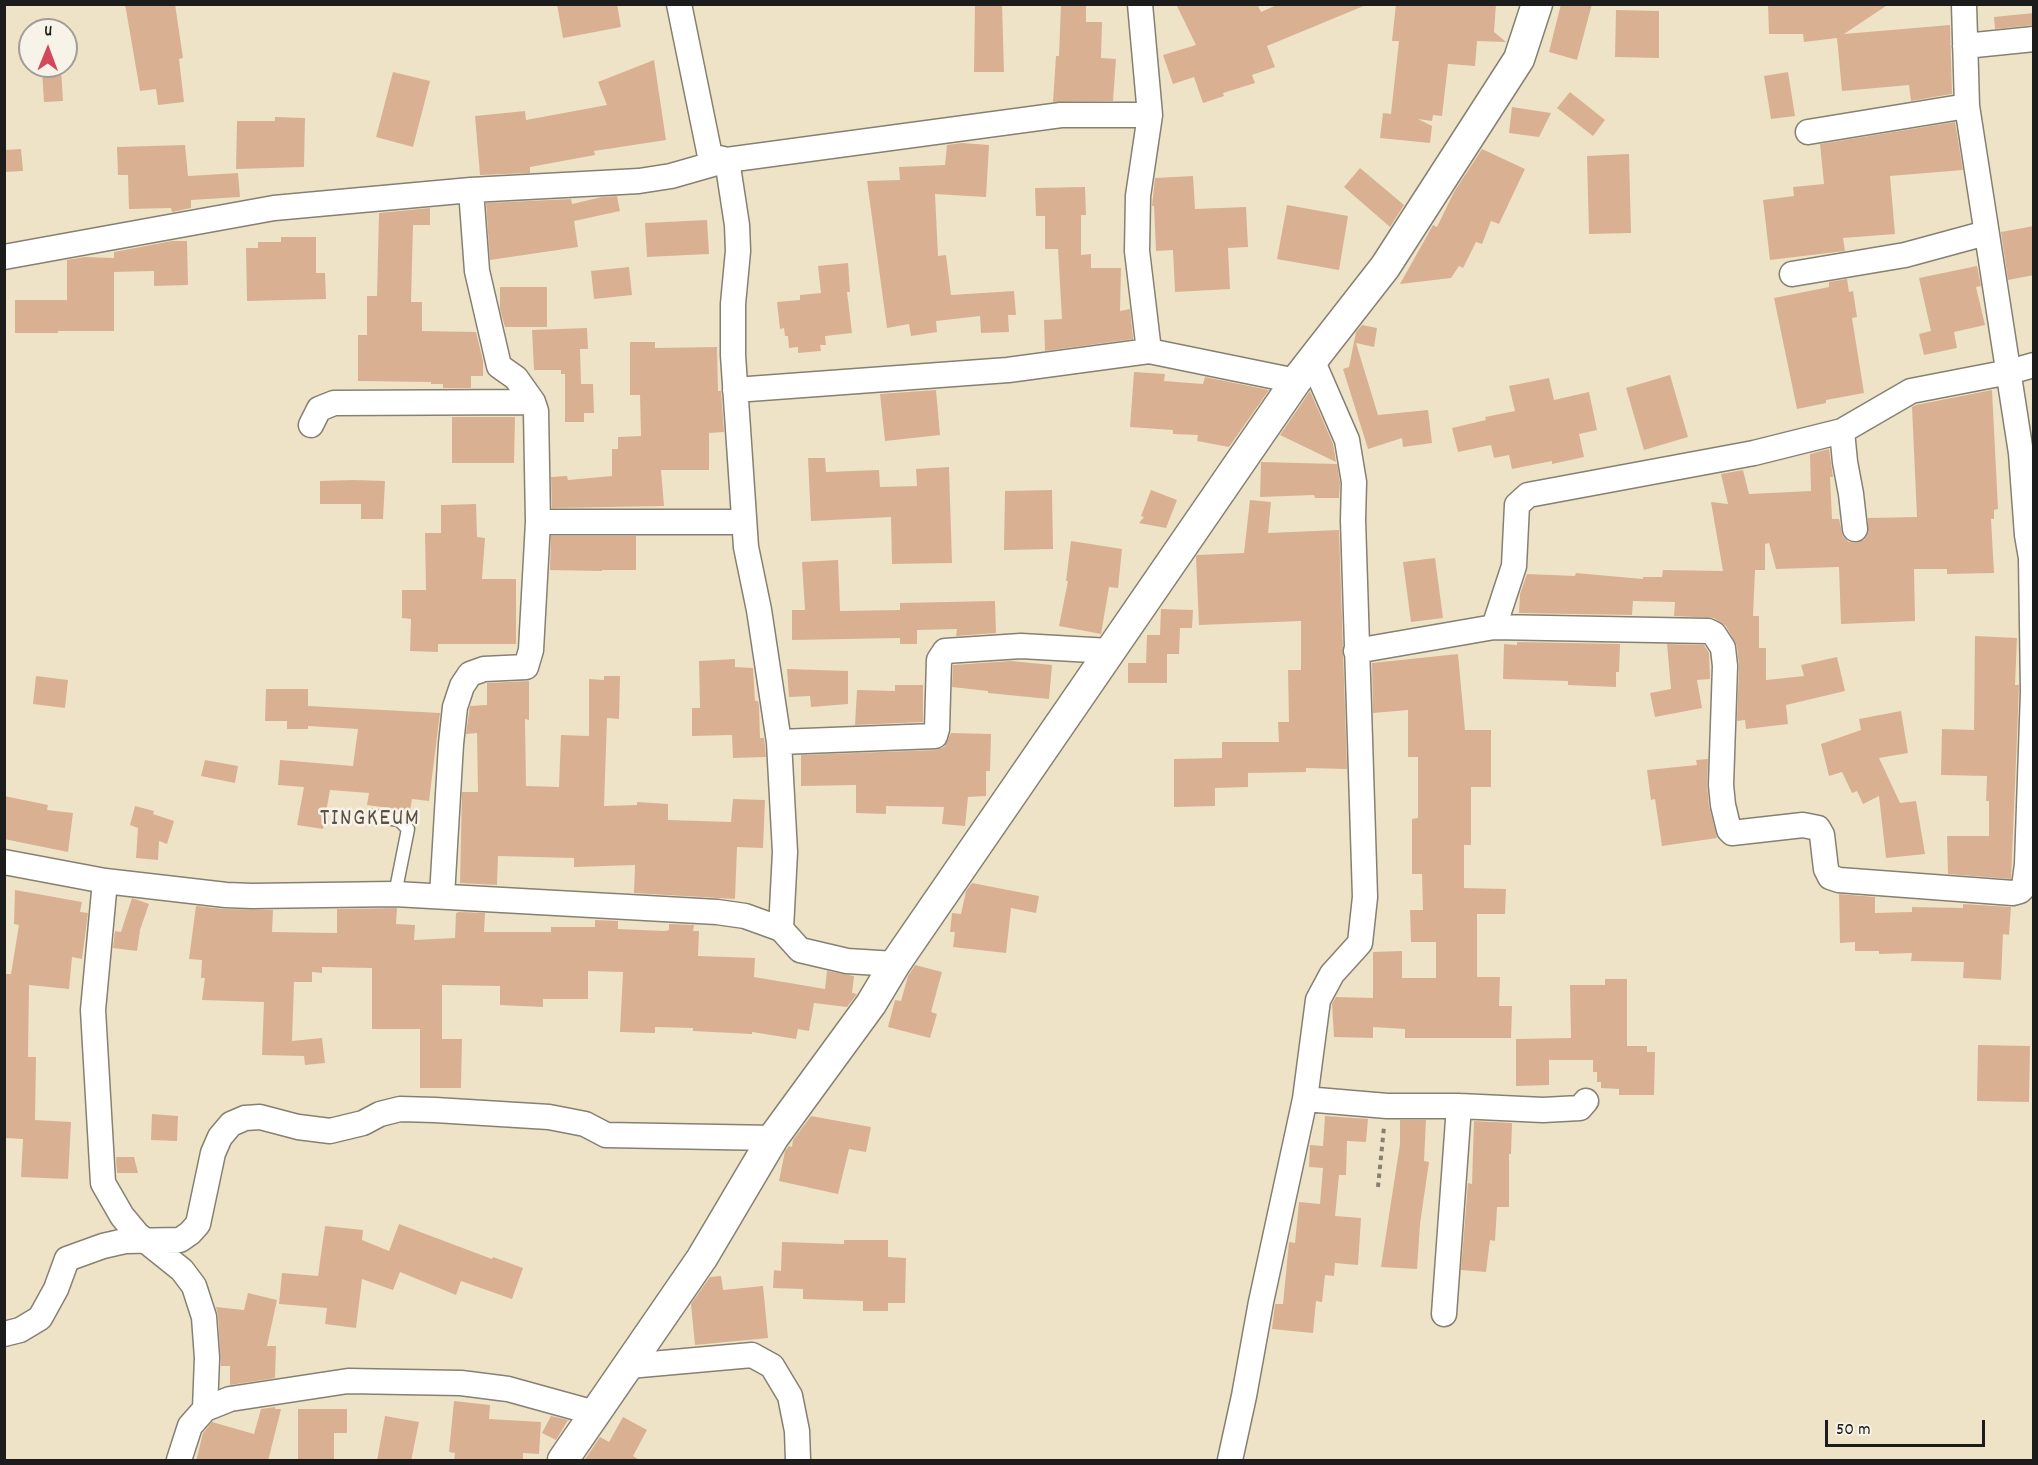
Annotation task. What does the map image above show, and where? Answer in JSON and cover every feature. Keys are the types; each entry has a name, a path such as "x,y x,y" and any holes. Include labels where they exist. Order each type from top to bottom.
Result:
{"street":[{"path":"679,4 710,156 727,160"},
{"path":"1140,4 1150,115 1138,196 1137,251 1149,351"},
{"path":"563,1461 702,1258 773,1138 871,1004 895,964 1305,371 1385,267 1519,59 1537,4"},
{"path":"1356,651 1494,627 1708,631 1714,634 1723,648 1725,666 1721,785 1727,827 1732,833 1803,825 1818,828 1822,835 1826,869 1830,877 1839,880 2013,893 2024,888 2027,864 2033,692 2030,535 2021,453 1967,106 1964,4"},
{"path":"1965,46 2034,39"},
{"path":"1808,132 1967,106"},
{"path":"4,256 274,208 471,190 639,181 671,176 727,160 1061,115 1150,115"},
{"path":"727,160 737,225 738,251 732,355 746,547 759,610 779,742 785,852 781,929"},
{"path":"442,896 455,706 462,686 470,674 484,669 526,667 531,650 538,522 536,411 533,402 516,378 499,366 477,271 471,190"},
{"path":"1792,274 1905,255 1986,233"},
{"path":"735,390 1008,370 1149,351 1305,371"},
{"path":"1494,627 1514,566 1517,505 1528,495 1754,453 1842,431 1911,391 2034,365"},
{"path":"1230,1461 1261,1302 1305,1099 1318,1000 1332,974 1360,943 1365,897 1359,674 1356,651 1354,482 1347,441 1305,371"},
{"path":"311,425 319,409 334,403 533,402"},
{"path":"1842,431 1855,529"},
{"path":"538,522 744,522"},
{"path":"779,742 935,736 939,660 945,651 1021,646 1110,651"},
{"path":"4,862 105,881 252,896 395,894 717,912 745,916 781,929 801,950 847,961 895,964"},
{"path":"105,881 93,1010 103,1183 122,1216 137,1234 183,1270 194,1286 204,1317 207,1358 205,1409"},
{"path":"1305,1099 1387,1106 1552,1110 1580,1108 1586,1101"},
{"path":"1444,1314 1459,1106"},
{"path":"4,1334 20,1330 40,1318 56,1289 67,1259 125,1241 180,1240 190,1233 198,1224 213,1153 220,1137 231,1124 245,1118 260,1117 298,1127 330,1131 363,1123 380,1114 400,1109 435,1110 549,1117 585,1124 606,1135 773,1138"},
{"path":"629,1366 752,1355 762,1360 771,1366 790,1396 797,1431 798,1461"},
{"path":"179,1461 190,1426 205,1409 230,1399 348,1381 461,1383 508,1389 595,1413"}],"lane":[{"path":"373,816 399,820 408,829 395,894"}],"path":[{"path":"1378,1187 1387,1106"}],"building":[{"path":"125,4 175,4 183,58 179,59 184,102 158,105 156,89 140,91"},
{"path":"557,4 617,4 621,27 563,38"},
{"path":"975,4 1002,4 1004,72 974,72"},
{"path":"1061,4 1086,4 1086,22 1102,22 1101,58 1116,59 1113,101 1053,102 1056,56 1059,56"},
{"path":"1176,4 1257,4 1261,12 1279,4 1366,5 1267,46 1275,67 1252,75 1255,83 1223,93 1224,96 1203,103 1194,77 1173,84 1163,55 1196,45"},
{"path":"1396,4 1496,4 1494,32 1506,42 1477,41 1475,66 1448,64 1442,116 1433,115 1432,121 1418,119 1432,126 1430,143 1380,138 1383,113 1391,114 1399,41 1392,41"},
{"path":"1561,4 1592,4 1577,60 1549,52"},
{"path":"1768,4 1889,4 1844,34 1950,25 1952,94 1911,101 1909,85 1842,91 1837,38 1804,42 1803,34 1769,34"},
{"path":"1616,10 1659,11 1659,58 1615,57"},
{"path":"2034,13 2034,25 1995,29 1994,17"},
{"path":"654,60 666,140 594,151 595,155 530,167 530,173 480,175 475,116 525,111 526,120 607,105 598,82"},
{"path":"393,72 430,81 413,147 376,137"},
{"path":"1788,72 1795,116 1771,119 1764,76"},
{"path":"42,78 62,78 63,101 44,102"},
{"path":"1570,92 1605,120 1593,136 1557,108"},
{"path":"1512,107 1551,113 1539,137 1509,133"},
{"path":"275,117 305,118 304,167 236,169 237,121 275,121"},
{"path":"1955,122 1963,170 1890,176 1895,234 1843,238 1845,251 1770,260 1763,200 1794,196 1793,187 1824,184 1820,144"},
{"path":"962,143 989,145 986,197 935,194 938,256 946,255 951,295 1014,291 1016,315 1008,315 1009,332 981,333 980,316 936,321 937,332 911,336 909,324 887,328 867,181 900,180 899,167 945,165 947,145"},
{"path":"185,145 188,176 238,173 240,197 191,200 191,208 172,212 171,208 129,209 128,175 118,175 117,147"},
{"path":"21,149 23,171 4,172 4,150"},
{"path":"1482,149 1525,169 1499,224 1491,221 1482,244 1476,242 1463,268 1459,266 1451,278 1400,284 1433,225 1437,227 1454,192"},
{"path":"1629,154 1631,233 1589,234 1587,156"},
{"path":"1360,168 1404,205 1390,227 1344,187"},
{"path":"1193,176 1195,209 1246,207 1248,247 1228,248 1230,289 1175,292 1173,250 1156,251 1154,206 1152,206 1155,178"},
{"path":"1085,187 1086,215 1081,215 1081,255 1091,254 1091,268 1121,268 1120,311 1130,309 1133,339 1045,351 1044,320 1062,319 1058,249 1045,249 1045,216 1036,216 1035,188"},
{"path":"617,196 620,211 574,221 578,247 490,260 486,203 571,199 572,204"},
{"path":"1287,205 1348,216 1339,270 1277,259"},
{"path":"430,208 430,225 413,225 411,302 422,302 422,331 476,332 483,361 483,376 471,376 471,388 443,388 443,384 431,384 431,382 358,381 358,335 367,335 367,296 377,296 379,213"},
{"path":"707,220 709,254 647,257 645,223"},
{"path":"2034,226 2034,275 2008,280 2001,232"},
{"path":"281,237 316,237 316,273 325,273 326,299 247,301 246,248 258,248 258,242 281,242"},
{"path":"172,241 187,241 188,285 154,286 154,271 114,272 114,331 15,333 15,300 67,300 67,260 85,257 114,258 114,252"},
{"path":"848,263 850,292 847,292 852,333 825,336 826,345 820,345 821,351 798,353 798,347 789,348 788,336 785,336 784,328 780,329 777,302 800,300 800,295 821,293 818,266"},
{"path":"1977,266 1981,286 1976,287 1985,325 1954,332 1957,348 1924,355 1919,334 1931,331 1919,278"},
{"path":"629,267 632,295 594,299 591,271"},
{"path":"1847,279 1849,292 1853,291 1857,317 1852,318 1864,393 1826,400 1826,403 1797,409 1774,298 1829,287 1829,282"},
{"path":"500,287 547,287 547,327 505,327 500,309"},
{"path":"1362,325 1377,328 1374,347 1356,343 1378,415 1428,410 1432,443 1403,447 1402,438 1368,449 1343,369 1349,367 1356,332"},
{"path":"587,328 588,349 580,349 581,384 593,384 594,413 584,413 584,422 565,422 565,374 561,374 561,370 534,370 532,330"},
{"path":"630,342 655,342 655,348 717,347 718,391 721,391 724,432 709,433 709,470 661,470 664,506 552,508 551,477 567,476 568,480 612,476 612,449 618,449 618,437 641,436 640,395 630,395"},
{"path":"1134,372 1165,374 1164,381 1203,384 1205,377 1269,390 1229,447 1197,441 1198,435 1173,434 1173,430 1130,427"},
{"path":"1670,375 1688,437 1644,450 1626,388"},
{"path":"1549,378 1554,400 1589,392 1597,430 1579,434 1584,457 1512,469 1509,455 1494,458 1491,445 1458,452 1452,428 1486,420 1485,417 1515,411 1509,386"},
{"path":"936,390 940,435 885,441 880,394"},
{"path":"1992,390 1998,509 1994,510 1994,519 1991,519 1994,573 1947,574 1947,569 1914,569 1915,621 1841,624 1839,567 1776,569 1769,543 1765,544 1765,570 1755,570 1753,616 1759,616 1759,648 1766,648 1766,680 1804,676 1801,665 1837,657 1845,691 1786,705 1788,724 1746,729 1745,720 1737,721 1739,666 1737,646 1726,626 1714,618 1674,616 1675,602 1633,601 1632,615 1519,613 1520,594 1527,574 1575,576 1576,573 1643,579 1643,577 1662,577 1663,570 1723,571 1711,502 1728,504 1721,474 1743,470 1749,494 1811,491 1810,454 1829,449 1833,477 1830,477 1832,519 1839,519 1843,537 1849,542 1856,543 1864,540 1868,534 1868,518 1917,517 1912,407"},
{"path":"1310,391 1333,444 1336,462 1280,435"},
{"path":"452,417 515,417 514,463 452,463"},
{"path":"808,458 825,458 826,472 879,470 880,487 917,486 916,469 949,467 952,563 892,564 891,517 811,521"},
{"path":"1261,462 1337,464 1340,483 1339,498 1315,498 1314,495 1260,497"},
{"path":"320,481 385,481 383,519 361,519 361,504 320,504"},
{"path":"1052,490 1053,549 1004,550 1005,491"},
{"path":"1151,490 1177,500 1166,528 1139,523 1144,517 1141,516"},
{"path":"1250,500 1271,502 1268,533 1339,530 1347,769 1306,768 1306,772 1248,773 1248,787 1215,788 1215,806 1174,807 1174,759 1222,758 1222,742 1279,742 1278,722 1289,722 1288,670 1301,670 1301,621 1199,625 1196,557 1197,555 1244,553"},
{"path":"476,504 477,537 485,538 482,579 516,579 516,644 438,644 438,652 410,651 411,619 402,618 402,590 426,590 425,533 441,533 441,505"},
{"path":"551,536 636,536 636,570 550,570"},
{"path":"1071,541 1122,549 1118,588 1109,587 1101,634 1059,626 1068,581 1066,581"},
{"path":"1435,558 1443,618 1411,622 1403,562"},
{"path":"838,560 840,611 900,610 900,603 995,601 996,633 956,636 957,629 917,630 917,644 900,644 900,638 792,640 792,610 805,610 802,562"},
{"path":"1161,609 1193,610 1192,628 1180,628 1179,654 1167,654 1167,683 1128,683 1128,663 1146,663 1147,635 1160,635"},
{"path":"1975,636 2017,638 2015,685 2019,685 2011,879 1948,874 1947,836 1989,836 1989,801 1986,801 1987,776 1941,775 1942,729 1974,730"},
{"path":"1517,642 1620,644 1616,687 1568,685 1568,681 1503,679 1504,644 1517,645"},
{"path":"1667,644 1704,645 1709,653 1710,679 1697,680 1702,708 1655,717 1650,693 1671,689"},
{"path":"1458,654 1465,730 1491,730 1491,787 1471,787 1471,845 1464,845 1464,888 1506,889 1505,914 1477,914 1477,977 1500,977 1499,1006 1512,1006 1511,1038 1405,1038 1405,1029 1373,1027 1373,1038 1334,1037 1332,1004 1336,997 1373,998 1373,952 1402,951 1402,978 1436,978 1436,942 1411,942 1410,910 1423,910 1422,874 1412,874 1412,819 1418,818 1418,757 1408,757 1408,710 1373,713 1372,663"},
{"path":"735,659 735,667 753,668 755,701 758,701 759,706 760,738 764,738 766,757 733,758 732,735 692,736 692,708 700,708 699,661"},
{"path":"1011,661 1052,665 1049,699 952,687 953,665"},
{"path":"787,669 848,671 848,704 811,707 810,696 789,697"},
{"path":"36,676 68,680 65,708 33,704"},
{"path":"604,676 620,676 619,719 607,718 604,806 637,805 637,802 668,804 668,820 731,822 733,799 765,800 763,848 737,847 735,899 634,893 635,865 574,867 574,858 498,856 497,885 460,883 462,792 478,792 477,733 466,734 470,706 487,705 487,683 529,681 529,720 525,719 526,786 559,787 561,735 589,736 589,679 604,680"},
{"path":"895,685 923,685 923,722 855,725 857,690 895,691"},
{"path":"266,689 308,689 308,706 440,713 429,801 412,799 410,811 367,805 369,793 330,790 323,829 297,825 304,787 278,785 280,760 353,766 358,729 308,726 308,729 287,729 287,721 265,721"},
{"path":"1901,711 1908,753 1879,758 1900,803 1916,801 1925,854 1886,858 1879,796 1863,804 1857,791 1852,793 1842,772 1829,776 1821,744 1861,730 1859,719"},
{"path":"951,733 991,734 990,771 986,771 986,796 968,797 965,826 942,824 944,807 886,806 886,814 856,813 856,785 801,786 801,755 936,750 944,747"},
{"path":"1708,759 1709,806 1717,838 1662,846 1655,799 1651,800 1647,770 1697,765 1696,760"},
{"path":"205,760 238,766 235,783 201,776"},
{"path":"4,796 48,805 47,810 73,813 68,852 4,839"},
{"path":"135,806 154,811 153,814 174,821 167,844 159,841 158,860 136,858 138,828 130,825"},
{"path":"972,883 1039,896 1036,913 1011,908 1006,953 953,947 955,932 950,932 952,913 961,914 966,891"},
{"path":"15,890 82,902 80,912 88,913 82,959 72,957 69,989 29,985 28,1057 36,1057 35,1120 71,1122 68,1179 21,1177 23,1139 4,1138 4,974 11,974 19,925 14,924"},
{"path":"1839,894 1875,897 1875,913 1912,912 1912,907 1963,908 1963,904 2011,907 2009,935 2003,934 2001,980 1963,978 1964,962 1911,961 1912,953 1879,954 1879,951 1855,951 1855,942 1840,943"},
{"path":"132,898 149,904 140,930 137,951 113,948 115,931 121,932"},
{"path":"196,906 273,910 272,932 337,933 337,909 397,908 396,924 415,925 414,940 455,938 456,913 459,912 485,913 484,932 551,932 551,927 595,927 595,920 618,921 618,929 665,931 669,930 669,924 694,925 693,931 699,931 698,956 755,958 754,977 825,989 827,971 854,976 852,993 857,994 847,1007 814,1003 809,1031 798,1029 796,1039 752,1032 752,1034 693,1031 693,1028 655,1027 655,1033 620,1032 623,972 588,971 588,999 543,999 543,1007 500,1005 500,986 442,985 442,1039 462,1039 461,1088 420,1088 420,1029 372,1029 372,968 322,967 322,973 312,972 312,982 294,982 292,1041 322,1038 325,1063 305,1065 304,1056 262,1055 264,1002 202,1000 205,978 201,978 202,960 189,959"},
{"path":"915,965 942,972 931,1012 937,1014 930,1038 888,1027 895,1000 901,1001 908,976"},
{"path":"1605,979 1627,979 1627,1046 1647,1046 1647,1052 1655,1052 1654,1095 1619,1095 1619,1089 1601,1088 1601,1082 1597,1082 1597,1072 1593,1072 1593,1060 1549,1060 1549,1085 1516,1086 1516,1039 1571,1038 1570,985 1605,985"},
{"path":"1978,1045 2030,1046 2029,1102 1977,1101"},
{"path":"152,1114 178,1116 177,1141 151,1140"},
{"path":"811,1116 871,1127 866,1152 849,1149 838,1194 779,1181 785,1151 789,1146 792,1147 793,1140"},
{"path":"1325,1116 1368,1119 1366,1142 1347,1141 1346,1175 1339,1175 1335,1216 1361,1218 1358,1265 1335,1263 1334,1276 1325,1275 1322,1302 1316,1301 1313,1333 1272,1329 1275,1304 1283,1304 1289,1242 1295,1243 1299,1202 1320,1204 1323,1168 1309,1167 1310,1145 1323,1146"},
{"path":"1400,1120 1426,1120 1424,1161 1429,1162 1420,1224 1417,1269 1381,1267 1400,1144"},
{"path":"1474,1121 1512,1123 1511,1154 1509,1154 1509,1207 1497,1207 1495,1241 1490,1240 1486,1272 1461,1270 1468,1183 1472,1184"},
{"path":"116,1157 134,1157 138,1173 117,1173"},
{"path":"399,1224 492,1259 493,1257 523,1268 512,1299 461,1281 456,1295 400,1272 393,1290 362,1279 356,1328 325,1324 327,1308 279,1304 282,1273 318,1276 325,1226 363,1230 362,1240 389,1251"},
{"path":"844,1240 888,1240 888,1257 906,1258 905,1303 888,1303 888,1311 863,1311 863,1301 803,1299 803,1289 773,1288 774,1270 781,1271 782,1242 844,1244"},
{"path":"721,1276 723,1290 763,1286 768,1338 695,1345 691,1304 710,1277"},
{"path":"248,1293 277,1300 267,1346 276,1346 275,1378 230,1385 230,1366 221,1366 216,1307 244,1310"},
{"path":"454,1401 490,1405 489,1419 541,1422 539,1454 523,1453 523,1461 454,1461 455,1453 449,1452"},
{"path":"275,1407 275,1409 281,1409 268,1461 196,1461 203,1433 212,1422 254,1434 261,1409"},
{"path":"298,1409 347,1409 347,1433 334,1433 334,1461 298,1461"},
{"path":"385,1416 419,1422 411,1461 377,1461"},
{"path":"551,1416 568,1420 556,1440 542,1433"},
{"path":"623,1417 647,1430 633,1456 641,1461 584,1461 600,1437 609,1442"}],"district":[{"name":"TINGKEUM","path":"370,821"}]}
